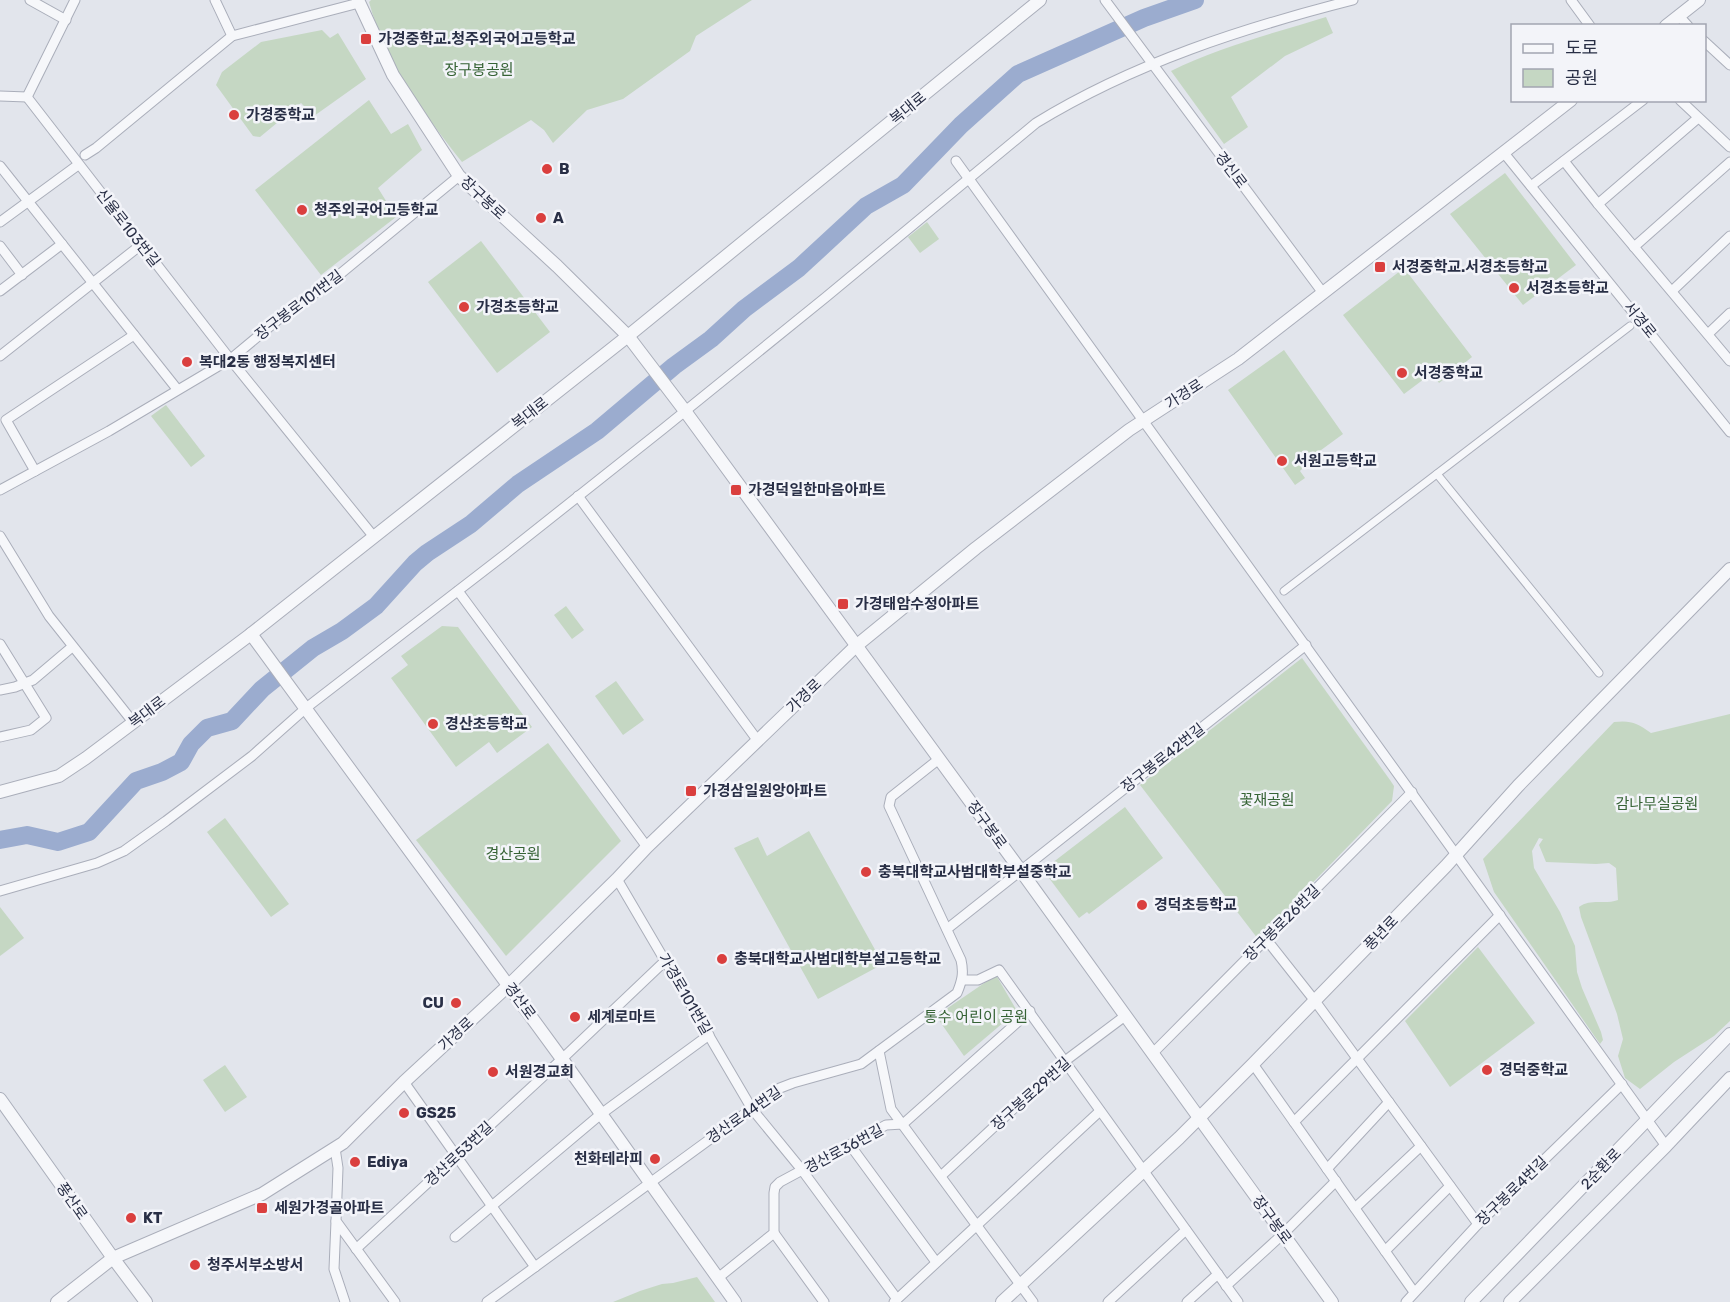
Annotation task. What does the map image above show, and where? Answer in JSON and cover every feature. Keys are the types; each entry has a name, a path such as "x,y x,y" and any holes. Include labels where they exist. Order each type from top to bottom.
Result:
{"street":[{"path":"30,0 66,20"},
{"path":"0,96 27,97 75,0"},
{"path":"215,0 231,36"},
{"name":"복대로","path":"0,792 60,776 251,634 628,336 1040,0"},
{"name":"경신로","path":"1105,0 1323,294"},
{"path":"0,891 97,863 124,851 252,756 304,705 458,591 578,496 1036,123 1069,103 1152,64 1246,29 1353,0"},
{"path":"1571,0 1589,24"},
{"path":"1668,24 1699,0"},
{"path":"85,154 96,148 231,36 359,1"},
{"name":"장구봉로","path":"359,1 393,75 459,176 557,266 628,336 639,350 939,759 1332,1302"},
{"path":"1678,16 1686,24"},
{"path":"1706,43 1730,65"},
{"name":"신율로103번길","path":"27,97 230,359 374,537"},
{"name":"가경로","path":"57,1302 113,1258 262,1194 343,1143 404,1082 509,985 856,646 976,548 1129,430 1238,359 1568,102"},
{"path":"1532,186 1639,102"},
{"path":"1682,102 1730,147"},
{"path":"1598,204 1698,117"},
{"name":"서경로","path":"1504,153 1730,432"},
{"path":"1564,160 1598,204 1730,361"},
{"path":"956,161 1666,1146"},
{"path":"1634,247 1730,162"},
{"path":"0,222 78,165"},
{"path":"0,166 177,389"},
{"name":"장구봉로101번길","path":"0,490 109,431 230,359 280,318 328,284 459,176"},
{"path":"1672,291 1730,236"},
{"path":"0,291 62,244"},
{"path":"0,356 142,244"},
{"path":"0,246 22,275"},
{"path":"1708,334 1730,313"},
{"path":"1284,591 1630,326"},
{"path":"35,471 6,420 134,335"},
{"path":"1437,474 1599,673"},
{"path":"578,496 758,741"},
{"path":"0,536 49,616 133,722"},
{"name":"풍년로","path":"1002,1302 1253,1064 1457,855 1518,786 1730,569"},
{"path":"458,591 647,848"},
{"name":"경산로","path":"251,634 509,985 735,1302"},
{"path":"0,644 46,718 31,730 0,737"},
{"name":"장구봉로42번길","path":"947,929 1306,645"},
{"path":"0,690 33,680 72,647"},
{"path":"939,759 891,797 889,806 947,929 960,960 962,980 978,980 999,970 1239,1302"},
{"name":"장구봉로26번길","path":"1152,1054 1412,792"},
{"name":"가경로101번길","path":"617,879 752,1109 802,1170 895,1301"},
{"path":"1294,1122 1500,915"},
{"path":"1266,939 1315,1001 1478,1224"},
{"name":"경산로53번길","path":"356,1249 665,961"},
{"name":"경산로44번길","path":"487,1302 780,1088 861,1064 957,993 962,980"},
{"name":"경산로36번길","path":"774,1233 775,1187 780,1182 886,1125 903,1124 1030,1011"},
{"name":"장구봉로29번길","path":"941,1176 1065,1061 1125,1016"},
{"path":"455,1237 601,1114 709,1035"},
{"name":"2순환로","path":"1471,1302 1730,1035"},
{"path":"879,1051 891,1108 1033,1302"},
{"path":"1253,1064 1414,1292"},
{"name":"2순환로","path":"1510,1302 1666,1146 1730,1078"},
{"path":"404,1082 535,1267"},
{"name":"장구봉로4번길","path":"1406,1302 1478,1224 1622,1084"},
{"name":"풍산로","path":"0,1099 146,1302"},
{"path":"1327,1169 1389,1102"},
{"path":"895,1301 1101,1111"},
{"path":"850,1145 936,1262"},
{"path":"1355,1208 1420,1146"},
{"path":"335,1148 338,1168 334,1269 345,1302"},
{"path":"1226,1286 1335,1181"},
{"path":"1385,1251 1450,1186"},
{"path":"336,1221 395,1302"},
{"path":"1108,1302 1186,1230"},
{"path":"718,1278 774,1233 824,1302"},
{"path":"1187,1302 1218,1274"}],"green space":[{"name":"장구봉공원","path":"371,0 752,0 696,36 690,51 623,99 587,110 553,143 544,130 531,120 462,162 420,106 395,66 376,24 369,2"},
{"path":"1326,17 1333,33 1285,56 1231,97 1248,127 1224,144 1171,71 1227,48"},
{"path":"322,30 330,38 338,33 366,79 314,116 301,103 260,137 253,136 216,85 222,72 261,42"},
{"path":"369,100 391,134 408,124 422,150 378,188 396,217 321,275 255,190"},
{"path":"1505,173 1576,265 1523,305 1450,214"},
{"path":"927,222 939,239 920,253 908,237"},
{"path":"481,241 550,332 497,373 428,282"},
{"path":"1404,268 1472,357 1439,383 1432,373 1404,394 1343,315"},
{"path":"1284,350 1343,434 1302,464 1304,467 1300,471 1305,478 1295,485 1228,390"},
{"path":"166,405 205,456 191,467 151,416"},
{"path":"566,606 584,630 572,639 554,615"},
{"path":"442,626 458,627 532,727 497,753 489,742 456,767 391,678 408,665 401,656"},
{"name":"꽃재공원","path":"1302,658 1394,786 1392,801 1258,939 1140,785"},
{"path":"616,681 644,720 623,735 595,696"},
{"name":"감나무실공원","path":"1730,714 1730,1021 1714,1036 1674,1062 1640,1089 1625,1078 1618,1056 1623,1039 1617,1014 1579,907 1588,903 1618,900 1616,868 1609,863 1546,862 1539,845 1543,839 1539,838 1532,851 1534,868 1560,912 1575,946 1577,972 1601,1032 1603,1040 1600,1044 1494,892 1483,859 1614,722 1634,723 1651,733"},
{"name":"경산공원","path":"548,743 621,841 506,956 416,840"},
{"path":"1125,807 1163,858 1089,914 1087,912 1079,918 1043,870"},
{"path":"225,818 289,904 271,917 207,832"},
{"path":"809,831 883,964 818,999 734,848 758,837 767,856"},
{"path":"0,907 24,938 0,956"},
{"path":"1478,947 1535,1023 1450,1087 1405,1021"},
{"name":"통수 어린이 공원","path":"996,975 1017,1011 964,1056 936,1016"},
{"path":"225,1065 247,1097 225,1112 203,1080"},
{"path":"697,1277 715,1302 613,1302 662,1284"}],"waterway":[{"path":"0,840 27,835 58,842 89,832 136,781 162,772 181,762 191,744 207,728 232,721 262,689 313,648 342,631 376,606 427,553 471,524 518,484 597,431 674,366 711,339 744,309 799,268 866,206 903,185 961,125 1018,74 1144,18 1195,0"}],"place":[{"name":"가경중학교.청주외국어고등학교","path":"366,39"},
{"name":"가경중학교","path":"234,115"},
{"name":"B","path":"547,169"},
{"name":"청주외국어고등학교","path":"302,210"},
{"name":"A","path":"541,218"},
{"name":"서경중학교.서경초등학교","path":"1380,267"},
{"name":"서경초등학교","path":"1514,288"},
{"name":"가경초등학교","path":"464,307"},
{"name":"복대2동 행정복지센터","path":"187,362"},
{"name":"서경중학교","path":"1402,373"},
{"name":"서원고등학교","path":"1282,461"},
{"name":"가경덕일한마음아파트","path":"736,490"},
{"name":"가경태암수정아파트","path":"843,604"},
{"name":"경산초등학교","path":"433,724"},
{"name":"가경삼일원앙아파트","path":"691,791"},
{"name":"충북대학교사범대학부설중학교","path":"866,872"},
{"name":"경덕초등학교","path":"1142,905"},
{"name":"충북대학교사범대학부설고등학교","path":"722,959"},
{"name":"CU","path":"456,1003"},
{"name":"세계로마트","path":"575,1017"},
{"name":"경덕중학교","path":"1487,1070"},
{"name":"서원경교회","path":"493,1072"},
{"name":"GS25","path":"404,1113"},
{"name":"천화테라피","path":"655,1159"},
{"name":"Ediya","path":"355,1162"},
{"name":"세원가경골아파트","path":"262,1208"},
{"name":"KT","path":"131,1218"},
{"name":"청주서부소방서","path":"195,1265"}]}
